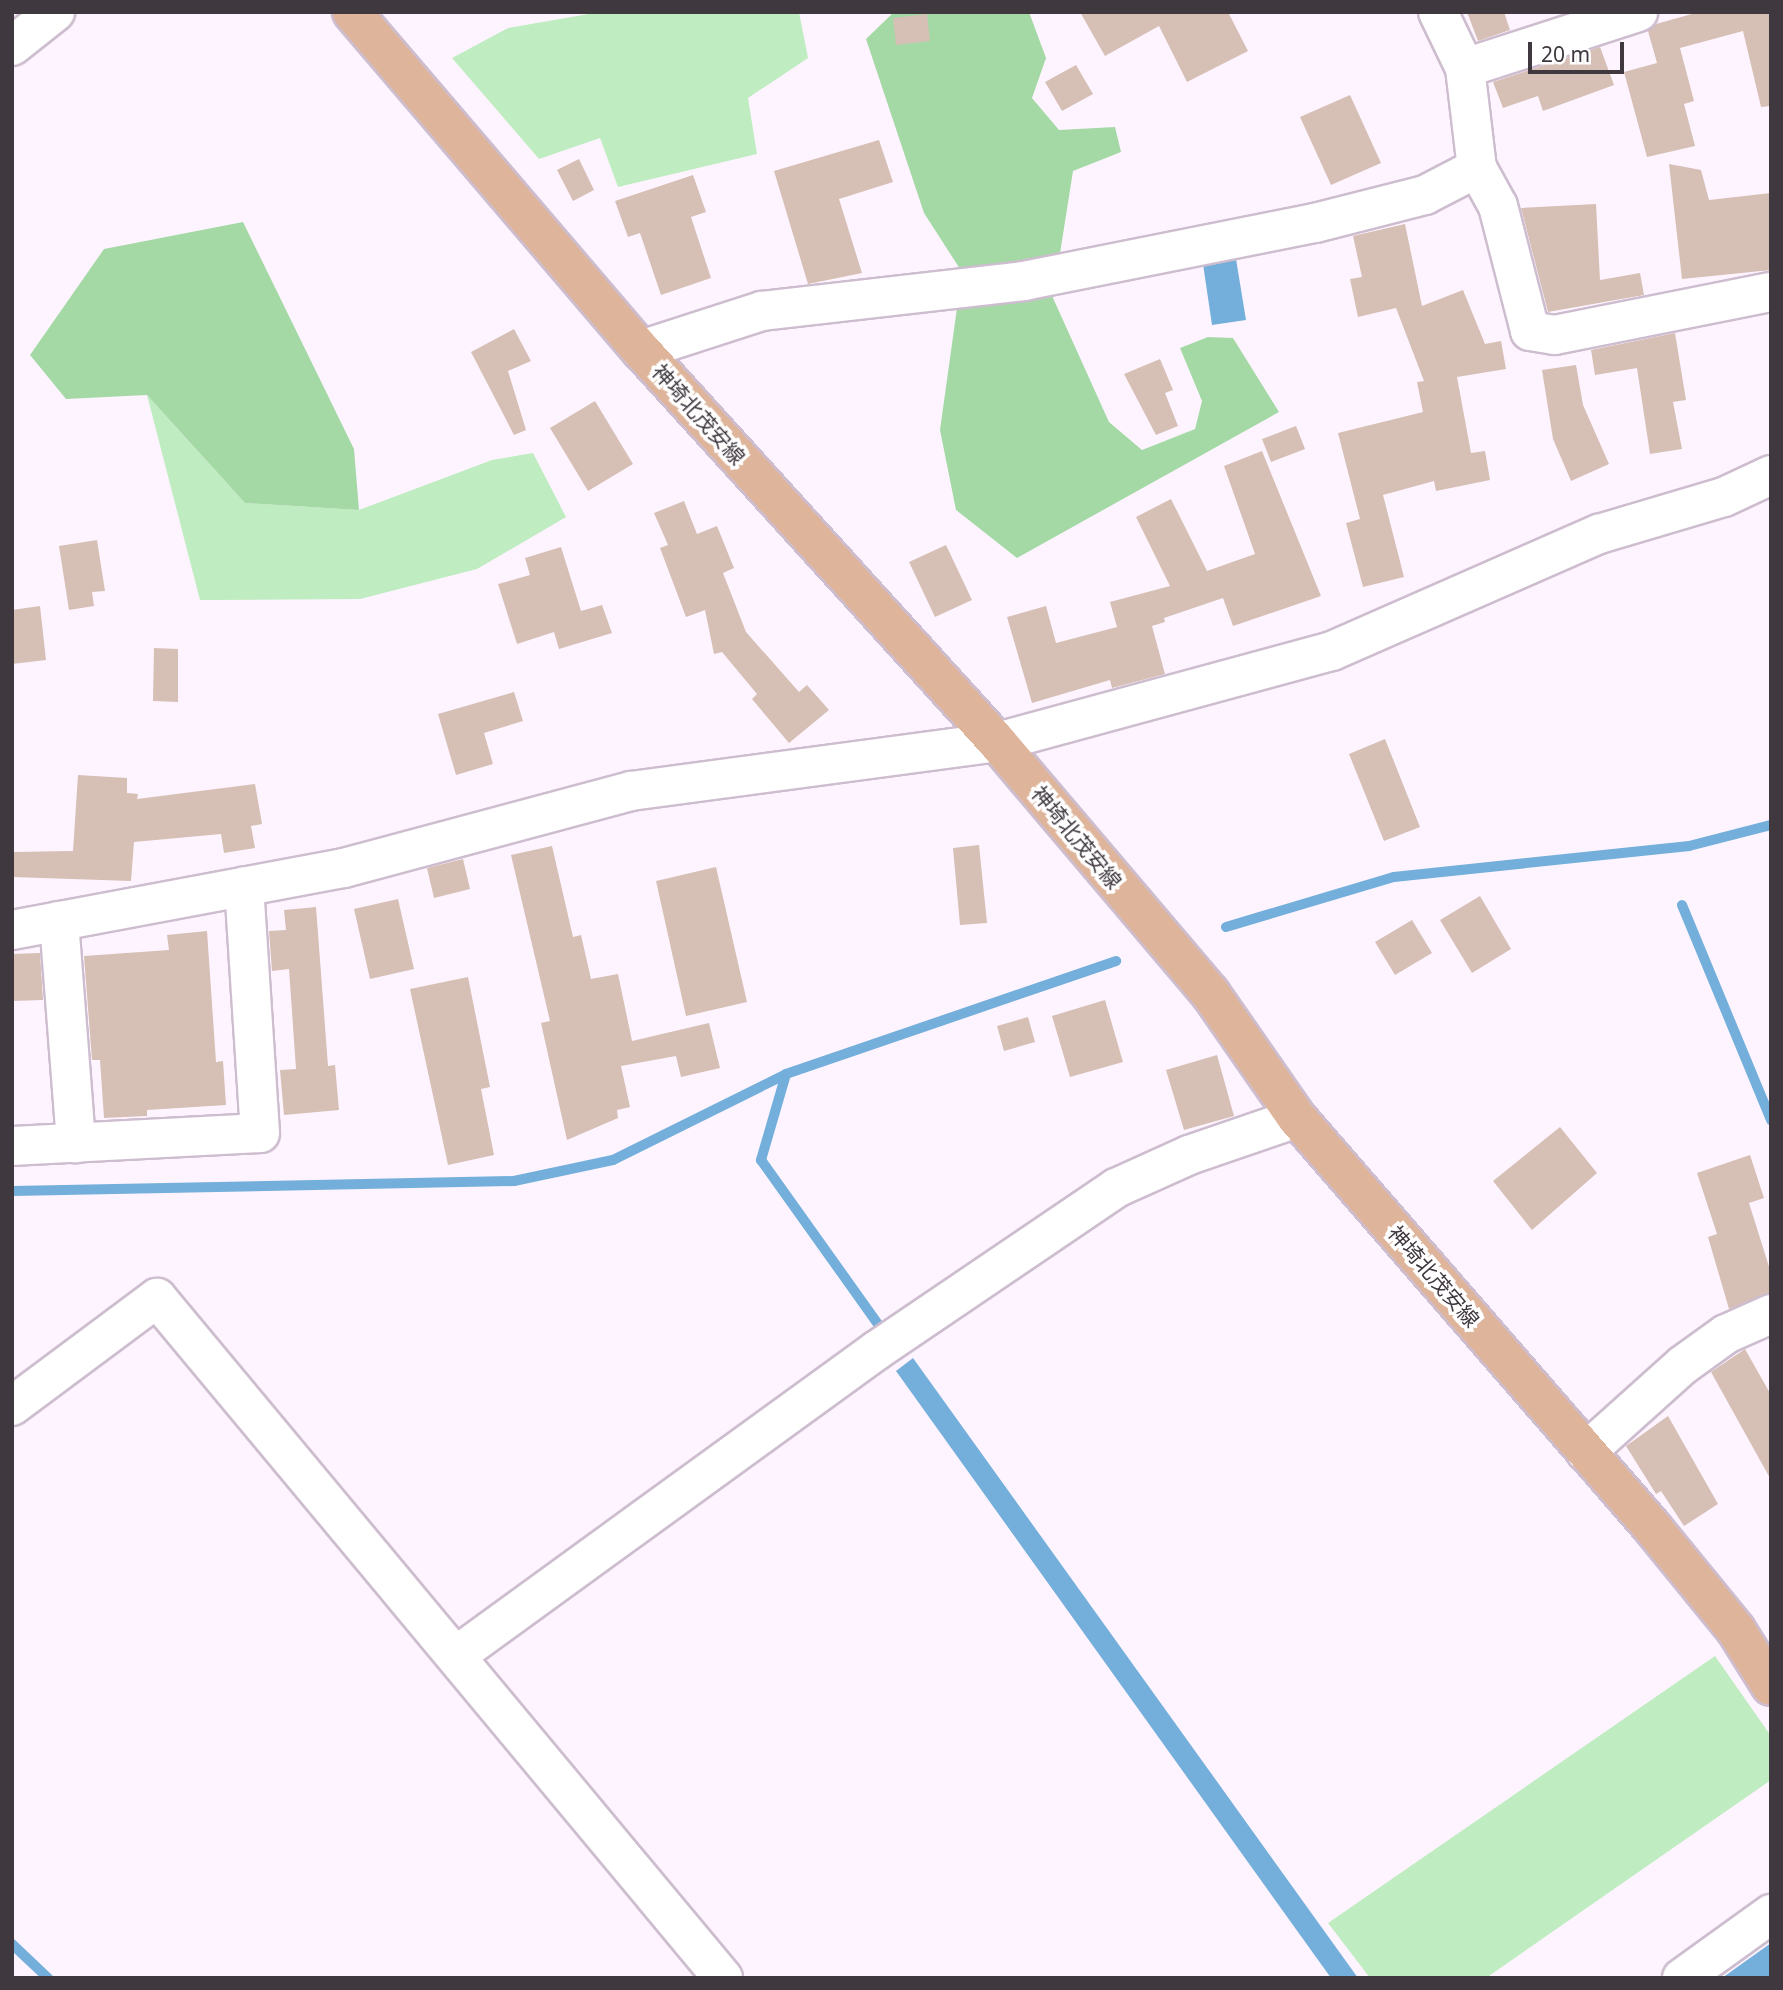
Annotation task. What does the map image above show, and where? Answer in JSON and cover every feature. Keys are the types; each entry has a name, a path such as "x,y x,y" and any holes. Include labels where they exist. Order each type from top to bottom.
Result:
{"main road":[{"name":"神埼北茂安線","path":"352,12 641,350 996,742 1210,993 1297,1118 1736,1630 1771,1686"}],"street":[{"path":"12,46 55,12"},
{"path":"1438,12 1465,68 1477,168 1498,206 1530,331 1555,335 1771,292"},
{"path":"1465,68 1639,12"},
{"path":"641,350 762,311 1024,281 1315,222 1425,195 1477,168"},
{"path":"12,930 344,868 631,791 996,742 1332,651 1599,534 1724,497 1771,475"},
{"path":"12,1146 260,1133 244,887"},
{"path":"59,920 76,1143"},
{"path":"457,1655 890,1341 1115,1188 1189,1155 1297,1118"},
{"path":"12,1406 157,1298 457,1655 723,1978"},
{"path":"1586,1452 1684,1365 1726,1334 1771,1314"},
{"path":"1682,1978 1771,1914"}],"green space":[{"path":"600,12 799,12 808,58 748,98 757,154 618,187 600,138 539,159 452,58 508,28"},
{"path":"894,12 1029,12 1046,58 1032,98 1059,130 1115,127 1121,152 1073,171 1053,298 1109,422 1142,450 1195,429 1202,401 1180,348 1208,337 1233,338 1279,412 1017,558 956,510 940,430 962,272 924,213 866,39"},
{"path":"243,222 354,449 359,510 245,503 147,395 66,399 30,355 104,249"},
{"path":"147,395 245,503 359,510 492,460 533,453 566,517 477,569 360,599 200,600"},
{"path":"1715,1656 1771,1736 1771,1780 1486,1978 1370,1978 1328,1923"}],"water":[{"path":"1236,259 1246,320 1212,325 1203,264"},
{"path":"913,1358 1358,1978 1331,1978 896,1371"},
{"path":"1771,1943 1771,1978 1722,1978"}],"building":[{"path":"1080,12 1228,12 1248,51 1187,82 1159,26 1105,56"},
{"path":"1467,12 1504,12 1510,30 1478,41"},
{"path":"1699,12 1771,12 1771,106 1761,107 1743,31 1680,48 1694,101 1684,104 1695,146 1647,157 1624,72 1657,63 1648,31 1656,24"},
{"path":"927,14 930,41 896,45 893,18"},
{"path":"1600,47 1614,85 1543,111 1538,96 1503,108 1493,82"},
{"path":"1076,65 1093,94 1062,111 1045,82"},
{"path":"1350,95 1381,163 1331,185 1300,117"},
{"path":"879,140 893,182 839,199 862,273 808,284 774,171"},
{"path":"579,159 594,190 573,201 557,170"},
{"path":"1669,164 1701,170 1709,200 1771,193 1771,270 1682,279"},
{"path":"693,175 706,212 691,217 711,278 661,295 640,233 628,237 615,201"},
{"path":"1596,204 1600,280 1640,273 1644,295 1548,312 1521,208"},
{"path":"1405,224 1422,306 1463,290 1485,344 1501,341 1506,369 1457,377 1471,453 1485,451 1490,480 1436,491 1434,481 1383,495 1404,577 1363,587 1346,523 1360,519 1338,433 1423,412 1417,382 1424,381 1396,308 1358,317 1350,279 1362,277 1353,236"},
{"path":"514,329 531,361 508,371 526,430 514,435 471,352"},
{"path":"1675,333 1686,400 1673,402 1682,449 1650,454 1637,368 1595,375 1591,350"},
{"path":"1160,359 1173,390 1165,393 1178,426 1156,435 1124,374"},
{"path":"1576,365 1583,405 1609,464 1571,481 1553,439 1542,370"},
{"path":"595,401 633,464 588,491 550,428"},
{"path":"1296,426 1305,449 1271,462 1262,439"},
{"path":"1262,451 1321,596 1233,626 1223,598 1164,618 1165,622 1152,626 1165,674 1112,688 1110,680 1032,703 1007,617 1046,606 1056,643 1117,627 1110,602 1170,586 1136,517 1171,499 1207,571 1255,554 1224,466"},
{"path":"684,501 697,534 717,526 734,568 723,573 746,632 799,692 807,685 829,710 789,743 752,699 757,694 722,652 714,654 705,610 686,617 660,548 668,545 654,513"},
{"path":"97,540 105,591 92,592 94,606 69,610 59,546"},
{"path":"946,545 972,600 935,617 909,562"},
{"path":"561,547 581,611 602,605 612,633 559,649 554,632 517,644 498,584 530,575 525,558"},
{"path":"40,606 46,660 12,664 12,610"},
{"path":"154,648 178,649 178,702 153,701"},
{"path":"514,692 523,721 484,733 493,764 456,775 438,714"},
{"path":"1385,739 1420,827 1384,841 1349,754"},
{"path":"78,775 127,778 127,793 138,794 137,799 255,784 262,824 251,826 255,848 224,853 221,834 134,842 131,881 12,877 12,852 73,851"},
{"path":"979,845 987,923 960,925 953,848"},
{"path":"552,846 573,937 581,935 591,979 618,974 632,1041 709,1023 720,1068 681,1077 676,1056 621,1066 630,1107 617,1110 618,1118 567,1140 541,1023 550,1021 511,855"},
{"path":"463,859 470,889 434,898 427,868"},
{"path":"716,867 747,1002 686,1016 656,881"},
{"path":"1480,896 1511,949 1472,973 1440,920"},
{"path":"398,899 414,969 370,979 354,909"},
{"path":"316,907 328,1066 335,1065 339,1110 284,1115 280,1070 296,1069 289,969 272,971 269,931 286,930 284,910"},
{"path":"1412,920 1432,953 1395,975 1375,942"},
{"path":"207,931 216,1062 223,1061 226,1105 147,1110 147,1116 104,1118 100,1060 92,1060 84,956 169,950 167,935"},
{"path":"40,953 43,1000 12,1001 12,954"},
{"path":"468,977 490,1087 481,1089 494,1155 448,1165 410,989"},
{"path":"1105,1000 1123,1062 1070,1077 1052,1016"},
{"path":"1028,1017 1035,1042 1004,1051 997,1026"},
{"path":"1217,1055 1234,1116 1184,1130 1166,1070"},
{"path":"1560,1127 1597,1173 1532,1230 1493,1181"},
{"path":"1750,1155 1764,1198 1749,1203 1771,1273 1771,1293 1729,1309 1708,1237 1717,1234 1697,1173"},
{"path":"1745,1349 1771,1395 1771,1480 1711,1372"},
{"path":"1668,1416 1718,1504 1684,1526 1661,1491 1656,1494 1626,1446"}],"waterway":[{"path":"1226,927 1394,877 1689,846 1771,825"},
{"path":"1682,905 1771,1120"},
{"path":"12,1191 514,1181 613,1160 786,1074 1116,961"},
{"path":"786,1074 761,1160 886,1335"},
{"path":"12,1944 48,1978"}]}
